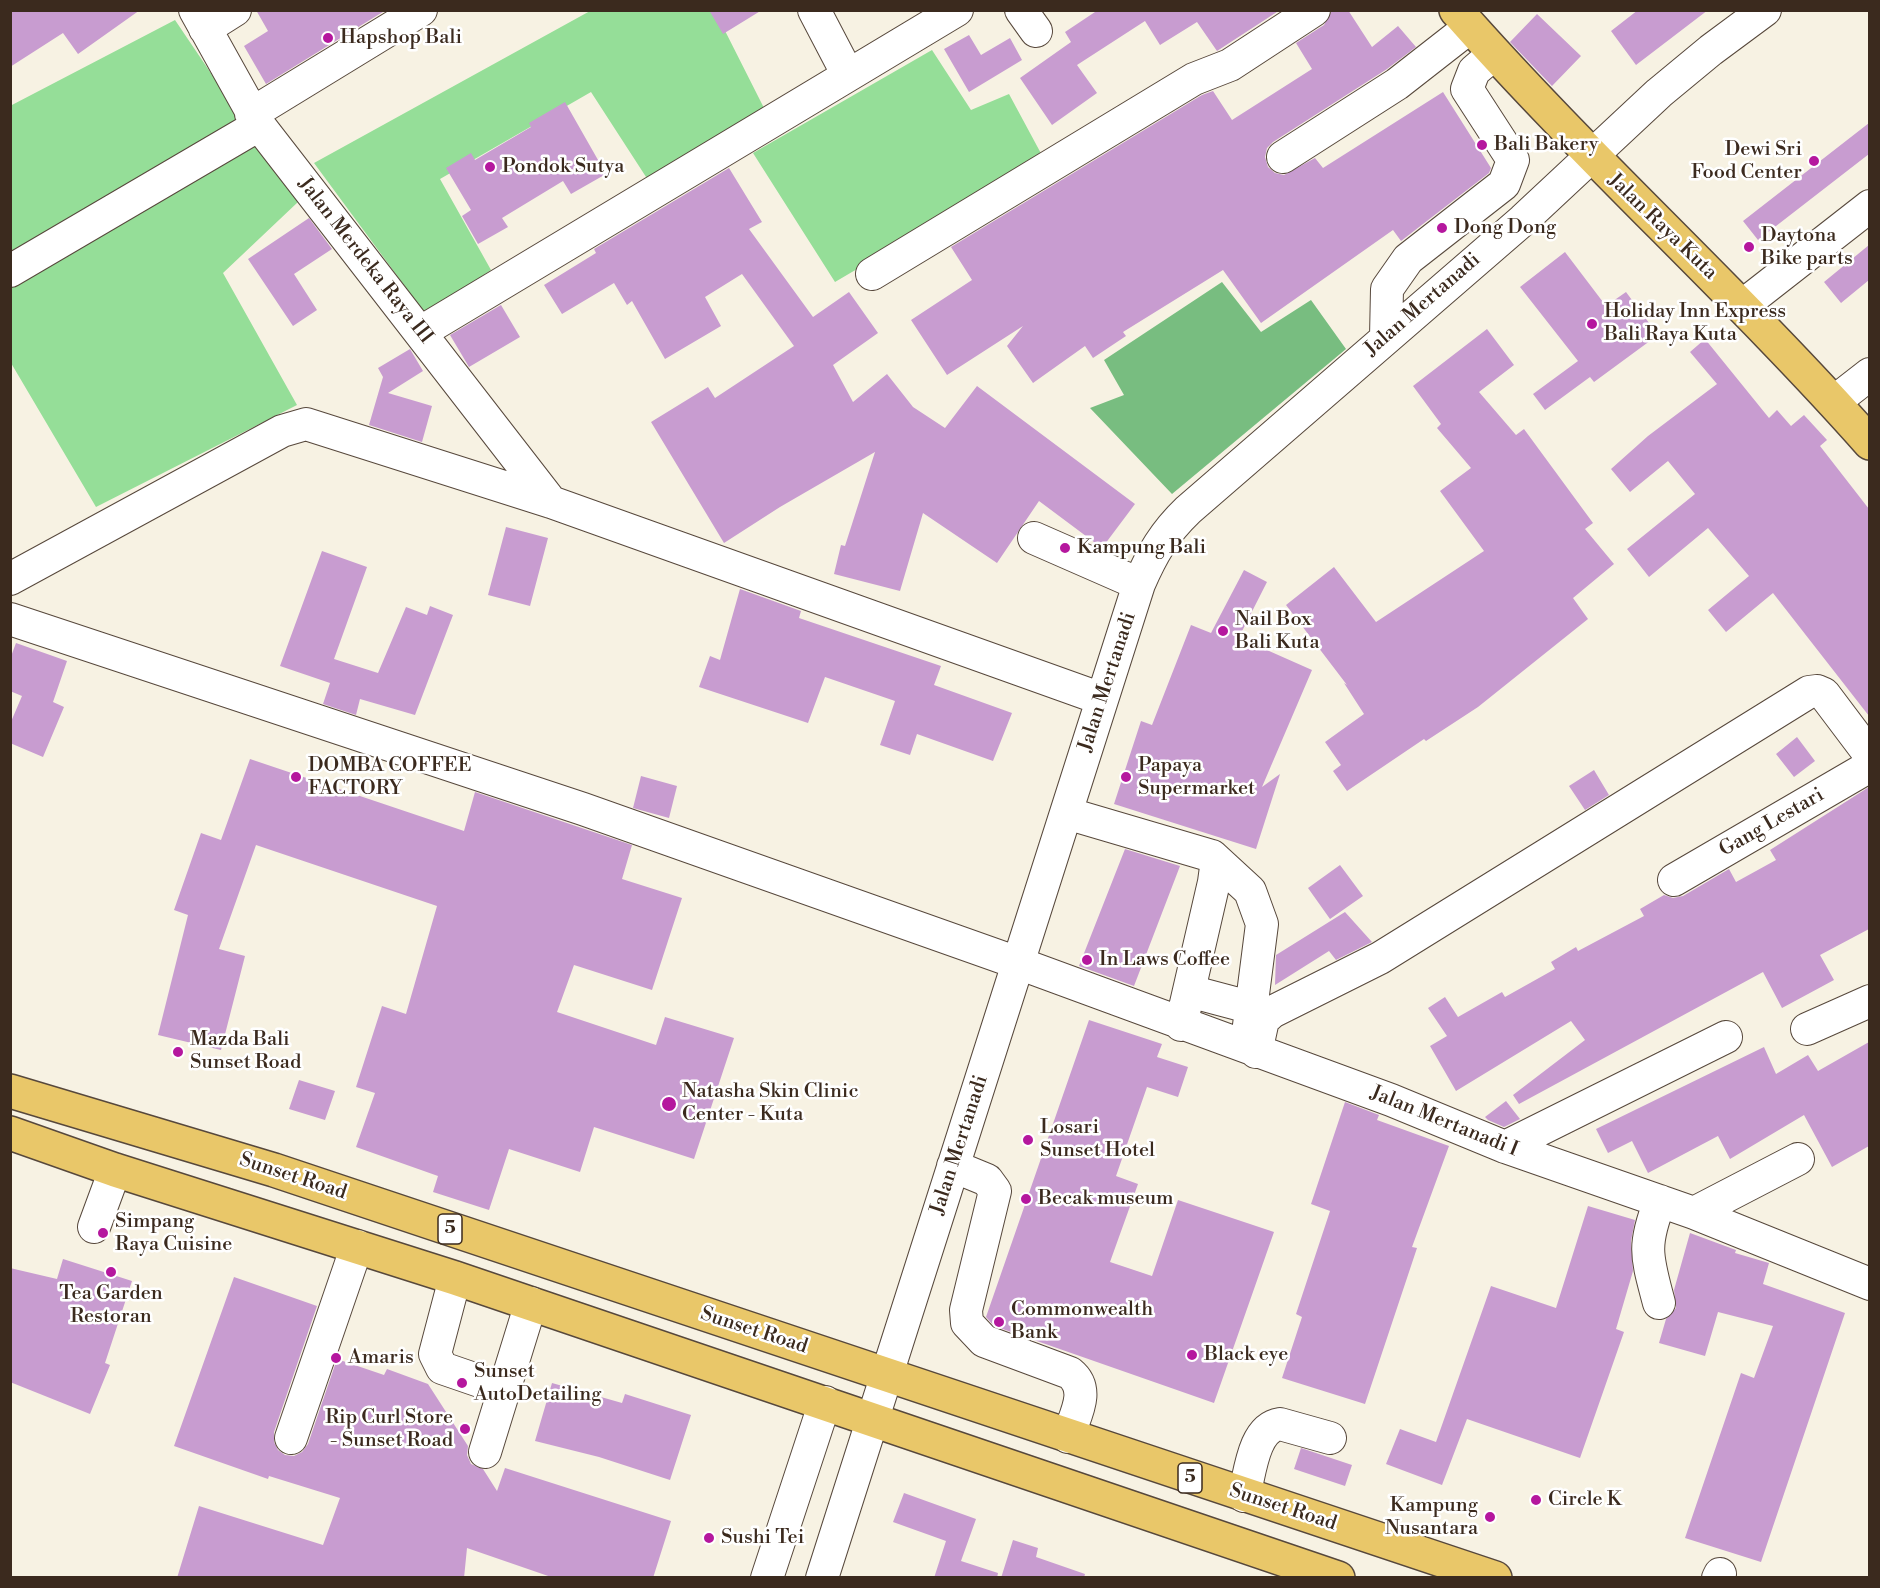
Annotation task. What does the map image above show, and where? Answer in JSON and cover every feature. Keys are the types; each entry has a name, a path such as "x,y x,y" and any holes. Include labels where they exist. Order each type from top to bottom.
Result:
{"main road":[{"name":"Jalan Raya Kuta","path":"1463,19 1591,157 1742,306 1834,402 1869,443"},
{"name":"Sunset Road","path":"10,1091 274,1170 1495,1578"},
{"name":"5","path":"10,1133 115,1170 531,1303 1338,1578"}],"street":[{"path":"200,20 235,10"},
{"path":"10,271 255,119 421,10"},
{"path":"814,10 848,75"},
{"path":"421,332 957,10"},
{"path":"872,274 1203,74 1230,65 1314,10"},
{"name":"Jalan Mertanadi","path":"822,1578 1139,584 1154,549 1167,530 1523,220 1659,93 1765,10"},
{"path":"1283,157 1396,84 1463,19"},
{"name":"Jalan Merdeka Raya III","path":"200,20 255,119 551,502"},
{"path":"1386,337 1387,289 1408,259 1504,184 1513,160 1467,89 1474,71 1494,54"},
{"path":"1742,306 1869,206"},
{"path":"1834,402 1869,374"},
{"path":"10,579 294,426 319,426 551,502 1102,699"},
{"path":"1034,538 1139,584"},
{"name":"Jalan Mertanadi I","path":"10,619 583,809 1018,963 1181,1025 1391,1100 1505,1147 1660,1201 1869,1284"},
{"path":"1251,1050 1263,1020 1272,1012 1380,958 1809,692 1817,691 1824,694 1869,755"},
{"name":"Gang Lestari","path":"1674,880 1869,766"},
{"path":"1066,813 1212,856 1250,891 1262,924 1251,1050"},
{"path":"1181,1025 1214,882 1216,867 1212,856"},
{"path":"1189,991 1253,1008"},
{"path":"1807,1029 1869,1001"},
{"path":"1505,1147 1726,1037"},
{"path":"1694,1214 1798,1159"},
{"path":"953,1166 987,1180 995,1191 966,1311 967,1323 984,1341 1070,1373 1077,1379 1082,1387 1082,1395 1068,1437"},
{"path":"94,1227 115,1170"},
{"path":"1659,1303 1646,1245 1660,1201"},
{"path":"291,1438 357,1246"},
{"path":"455,1278 435,1353 436,1359 442,1368 502,1389"},
{"path":"485,1452 502,1389 531,1303"},
{"path":"767,1578 825,1402"},
{"path":"1245,1496 1260,1438 1273,1425 1280,1424 1330,1438"}],"green space":[{"path":"590,11 715,11 765,110 648,180 591,92 440,179 491,270 426,315 314,163"},
{"path":"175,20 298,202 223,273 297,405 96,507 11,363 10,106"},
{"path":"932,50 971,110 1009,94 1044,159 835,282 753,153"},
{"path":"1222,282 1261,332 1311,300 1346,349 1172,494 1090,408 1124,395 1104,360"}],"building":[{"path":"10,10 140,10 78,54 63,33 10,67"},
{"path":"256,10 386,10 266,84 244,46 268,31"},
{"path":"709,10 762,10 723,34"},
{"path":"1098,10 1280,10 1217,51 1197,22 1160,45 1145,21 1077,65 1097,93 1052,125 1020,78 1071,42 1065,32"},
{"path":"1332,10 1348,10 1372,47 1398,26 1416,47 1387,69 1273,142 1267,148 1265,157 1268,167 1275,173 1284,175 1315,158 1323,168 1443,92 1491,168 1489,173 1401,241 1393,230 1261,323 1223,270 1123,332 1126,336 1093,358 1085,346 1033,383 1007,346 1023,326 947,375 911,320 972,280 951,247 1202,95 1213,91 1232,120 1312,69 1296,43 1324,25"},
{"path":"1638,10 1708,10 1636,65 1611,31"},
{"path":"1537,14 1581,56 1552,86 1510,42"},
{"path":"969,35 981,55 1010,38 1022,60 969,92 944,49"},
{"path":"565,102 606,174 571,194 563,181 502,218 508,227 478,244 462,216 471,210 446,168 471,153 475,160 531,127 529,123"},
{"path":"1869,123 1869,154 1758,240 1743,221"},
{"path":"729,168 762,222 749,229 813,317 849,292 878,333 833,365 853,402 887,374 913,407 945,428 977,386 1135,504 1102,548 1039,501 997,563 923,513 900,591 834,574 841,545 845,546 875,452 780,507 724,543 651,422 708,387 715,398 794,346 742,274 705,297 721,326 665,359 632,301 627,305 614,283 562,314 544,285 596,253 594,249"},
{"path":"309,218 332,249 294,274 317,310 293,326 248,259"},
{"path":"1869,245 1869,280 1841,303 1824,282"},
{"path":"1565,252 1606,306 1626,292 1658,335 1594,382 1590,377 1545,410 1533,394 1578,361 1520,287"},
{"path":"501,305 520,337 469,367 450,335"},
{"path":"1487,329 1514,365 1479,392 1516,435 1524,429 1593,523 1585,529 1614,564 1573,598 1588,619 1478,707 1426,741 1424,739 1347,791 1333,771 1341,765 1325,742 1364,714 1344,683 1347,685 1286,605 1334,567 1376,622 1484,551 1440,491 1471,468 1437,428 1441,424 1413,386"},
{"path":"1705,339 1769,418 1777,410 1791,426 1804,415 1827,440 1820,446 1869,509 1869,716 1773,593 1726,632 1708,610 1749,576 1708,528 1649,577 1627,549 1695,494 1668,461 1630,492 1611,469 1648,436 1717,384 1690,352"},
{"path":"410,349 423,371 388,393 432,406 422,442 369,425 383,377 378,368"},
{"path":"506,527 548,538 530,606 488,595"},
{"path":"322,551 367,567 334,659 378,673 406,607 427,615 430,606 453,615 415,715 360,699 356,715 323,704 330,683 280,666"},
{"path":"1244,570 1267,582 1235,645 1242,639 1312,670 1262,787 1280,774 1256,849 1114,804 1141,721 1152,725 1191,625 1211,633"},
{"path":"740,589 801,611 799,618 941,666 934,685 1012,713 993,761 917,734 910,755 880,745 895,701 825,677 808,723 699,687 710,656 720,660"},
{"path":"16,643 67,661 53,702 64,707 43,757 10,743 10,724 22,696 10,691 10,659"},
{"path":"1797,737 1815,761 1794,777 1776,754"},
{"path":"250,759 464,831 475,792 632,845 622,879 682,898 652,990 574,965 557,1012 656,1045 665,1017 734,1038 694,1159 594,1127 580,1172 509,1149 489,1210 433,1192 438,1176 356,1147 375,1093 356,1087 382,1006 406,1014 437,906 256,845 219,949 245,956 221,1050 158,1035 188,915 174,910 201,833 221,840"},
{"path":"1594,770 1609,795 1585,810 1569,786"},
{"path":"641,776 677,786 669,818 633,808"},
{"path":"1869,787 1869,929 1820,955 1834,980 1782,1008 1763,972 1519,1104 1513,1095 1585,1040 1571,1021 1456,1091 1430,1046 1447,1036 1428,1008 1445,997 1458,1017 1502,992 1505,997 1555,969 1551,962 1576,947 1578,951 1644,916 1640,909 1664,895 1673,898 1683,896 1729,869 1736,882 1776,860 1770,850"},
{"path":"1125,849 1180,866 1134,986 1079,966"},
{"path":"1340,865 1363,896 1330,919 1308,888"},
{"path":"1345,912 1372,942 1336,960 1329,951 1275,985 1276,955"},
{"path":"1089,1020 1162,1044 1157,1057 1188,1067 1178,1097 1147,1087 1116,1176 1138,1184 1110,1262 1152,1276 1178,1200 1274,1232 1214,1403 994,1326 986,1317"},
{"path":"1869,1042 1869,1146 1832,1167 1804,1115 1730,1159 1718,1136 1648,1173 1632,1141 1608,1153 1596,1129 1764,1047 1776,1074 1808,1055 1818,1071"},
{"path":"299,1080 335,1091 325,1120 289,1109"},
{"path":"1506,1101 1520,1119 1504,1127 1485,1117"},
{"path":"1345,1102 1379,1115 1377,1120 1449,1146 1412,1247 1417,1248 1365,1404 1282,1378 1302,1317 1296,1314 1330,1211 1311,1204"},
{"path":"1588,1206 1635,1220 1631,1241 1633,1271 1616,1329 1624,1332 1580,1458 1467,1419 1442,1485 1386,1464 1400,1429 1436,1442 1491,1286 1556,1308"},
{"path":"1690,1233 1736,1250 1735,1253 1769,1263 1763,1284 1845,1313 1761,1562 1685,1538 1741,1373 1754,1378 1773,1326 1718,1312 1705,1356 1659,1343 1666,1319 1676,1308 1674,1290"},
{"path":"63,1259 132,1281 105,1363 110,1365 90,1414 10,1382 10,1268 57,1279"},
{"path":"234,1277 317,1306 274,1432 274,1442 278,1450 285,1455 294,1456 302,1452 308,1444 337,1359 384,1375 387,1369 428,1384 468,1446 467,1455 471,1464 483,1469 497,1491 505,1468 671,1521 653,1578 554,1578 467,1548 464,1578 177,1578 199,1506 323,1545 340,1498 269,1476 268,1479 174,1446"},
{"path":"552,1383 622,1403 625,1394 691,1415 670,1480 599,1457 535,1441"},
{"path":"1301,1448 1352,1465 1345,1486 1294,1469"},
{"path":"904,1493 976,1519 961,1561 998,1573 997,1578 934,1578 946,1541 893,1522"},
{"path":"1013,1540 1038,1548 1036,1557 1085,1574 1084,1578 1001,1578"}],"place":[{"name":"Hapshop Bali","path":"328,38"},
{"name":"Bali Bakery","path":"1482,145"},
{"name":"Dewi Sri Food Center","path":"1814,161"},
{"name":"Pondok Sutya","path":"490,167"},
{"name":"Dong Dong","path":"1442,228"},
{"name":"Daytona Bike parts","path":"1749,247"},
{"name":"Holiday Inn Express Bali Raya Kuta","path":"1592,324"},
{"name":"Kampung Bali","path":"1065,548"},
{"name":"Nail Box Bali Kuta","path":"1223,631"},
{"name":"DOMBA COFFEE FACTORY","path":"296,777"},
{"name":"Papaya Supermarket","path":"1126,777"},
{"name":"In Laws Coffee","path":"1087,960"},
{"name":"Mazda Bali Sunset Road","path":"178,1052"},
{"name":"Natasha Skin Clinic Center - Kuta","path":"669,1104"},
{"name":"Losari Sunset Hotel","path":"1028,1140"},
{"name":"Becak museum","path":"1026,1199"},
{"name":"Simpang Raya Cuisine","path":"103,1233"},
{"name":"Tea Garden Restoran","path":"111,1272"},
{"name":"Commonwealth Bank","path":"999,1322"},
{"name":"Black eye","path":"1192,1355"},
{"name":"Amaris","path":"336,1358"},
{"name":"Sunset AutoDetailing","path":"462,1383"},
{"name":"Rip Curl Store - Sunset Road","path":"465,1429"},
{"name":"Circle K","path":"1536,1500"},
{"name":"Kampung Nusantara","path":"1490,1517"},
{"name":"Sushi Tei","path":"709,1538"}]}
